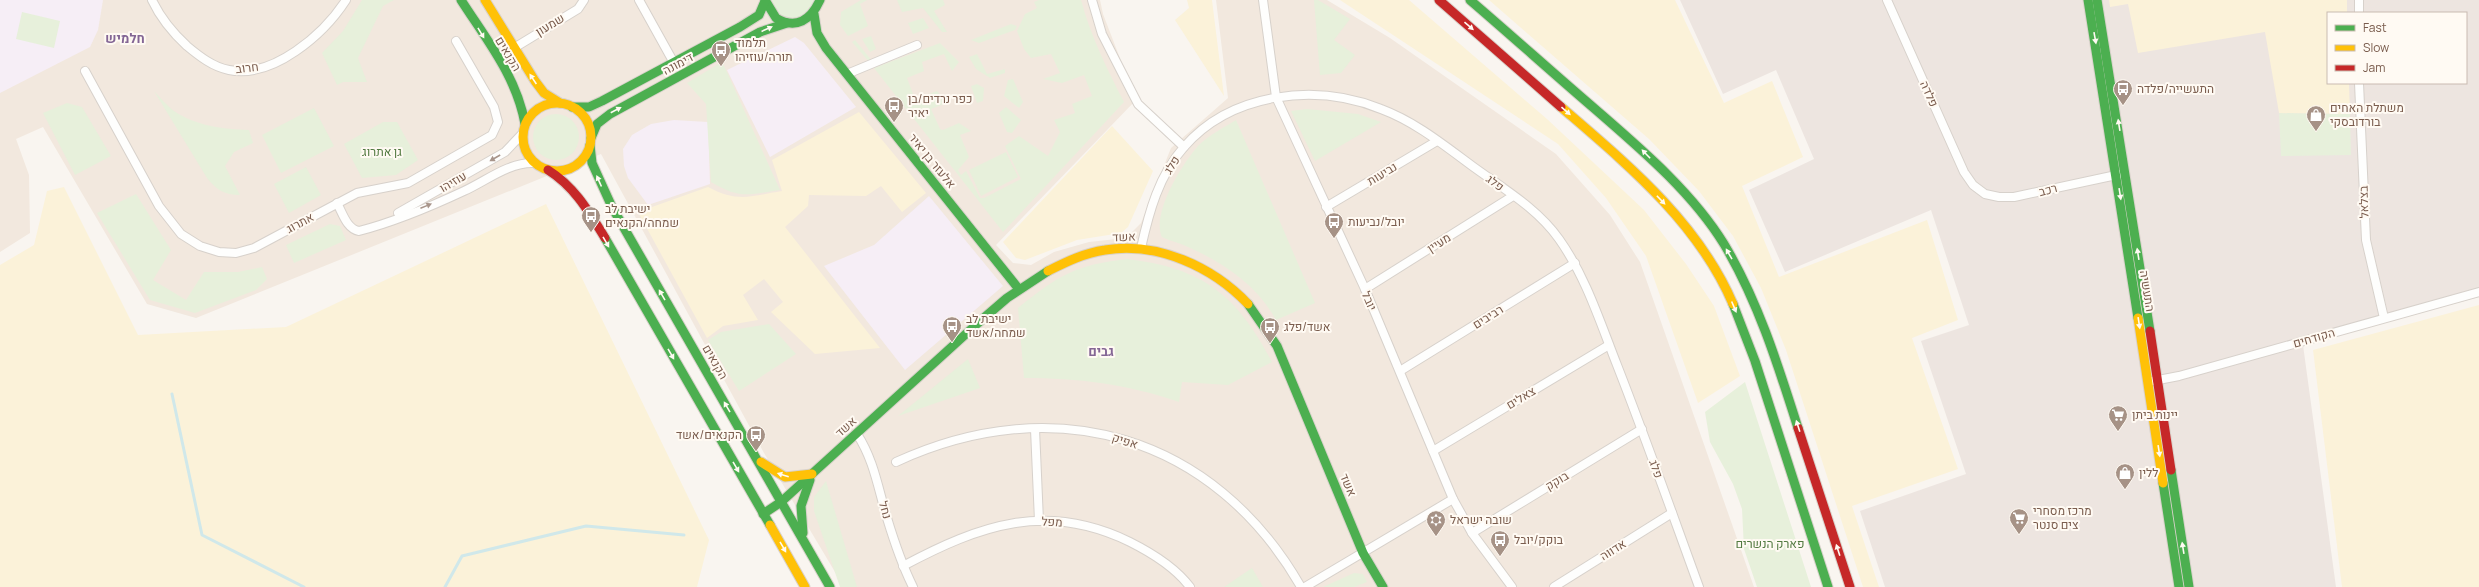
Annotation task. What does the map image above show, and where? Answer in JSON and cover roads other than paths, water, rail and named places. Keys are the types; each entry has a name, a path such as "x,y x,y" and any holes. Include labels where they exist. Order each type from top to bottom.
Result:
{"main road":[{"name":"הקנאים","path":"461,0 517,92 524,111 524,129"},
{"name":"הקנאים","path":"485,0 514,48 544,93 560,103"},
{"path":"797,24 826,0"},
{"path":"1439,0 1626,163 1674,213 1706,254 1732,302 1755,361 1828,587"},
{"path":"1470,0 1640,148 1690,200 1723,243 1750,293 1774,354 1850,587"},
{"name":"התעשיה","path":"2088,0 2121,174"},
{"name":"התעשיה","path":"2097,0 2121,174 2153,381 2189,587"},
{"path":"765,1 773,16 787,24"},
{"name":"דימונה","path":"572,107 592,106 754,20 762,10 765,1"},
{"name":"אלעזר בן יאיר","path":"818,7 818,33 826,48"},
{"name":"דימונה","path":"590,142 598,124 610,114 760,32 787,24 797,24"},
{"name":"אלעזר בן יאיר","path":"797,24 813,34 826,48 1018,288"},
{"path":"548,170 563,171 576,165 585,155 590,142 585,119 572,107 560,103 539,108 529,117 524,129 525,149 534,163 561,177 582,200 806,587"},
{"name":"הקנאים","path":"590,142 592,163 612,207 830,587"},
{"name":"אשד","path":"763,514 781,502 1018,288 1069,259 1107,250 1141,248 1166,253 1199,266 1233,288 1249,302 1277,346 1363,553 1384,587"},
{"name":"התעשיה","path":"2153,381 2179,587"},
{"path":"757,459 779,475 793,477 813,473"},
{"path":"804,541 799,510 800,499 813,473"}],"street":[{"name":"חרוב","path":"152,0 180,40 207,61 230,70 261,67 278,61 296,51 330,22 346,0"},
{"name":"שמעון","path":"514,48 578,9 584,0"},
{"path":"639,0 674,63"},
{"path":"1092,0 1102,34 1138,104 1184,147"},
{"name":"יובל","path":"1263,0 1276,97 1365,289 1453,499 1472,533 1512,587"},
{"name":"פלדה","path":"1887,0 1953,149 1973,185"},
{"path":"2359,0 2359,12"},
{"name":"אתרוג","path":"85,71 159,206 181,234 200,246 228,253 245,251 337,203 367,190 408,183 492,135 498,122 494,107 456,41"},
{"path":"847,74 917,45"},
{"name":"בצלאל","path":"2359,84 2366,240 2384,318"},
{"name":"פלג","path":"1141,248 1159,187 1184,147 1213,122 1231,112 1276,97 1307,94 1367,103 1407,120 1513,196 1540,218 1558,237 1575,263 1642,429 1699,587"},
{"name":"עוזיהו","path":"377,225 505,152 524,129"},
{"name":"נביעות","path":"1326,207 1437,141"},
{"name":"עוזיהו","path":"337,203 353,230 359,231 463,192 510,167 526,162 534,163"},
{"name":"רכב","path":"1973,185 1985,194 1999,198 2014,197 2121,174"},
{"name":"מעיין","path":"1365,289 1513,196"},
{"name":"רביבים","path":"1400,370 1575,263"},
{"name":"הקודחים","path":"2153,381 2479,292"},
{"name":"צאלים","path":"1433,451 1609,345"},
{"path":"1035,429 1039,521"},
{"name":"אפיק","path":"896,462 961,438 994,432 1035,429 1075,429 1110,435 1155,451 1206,478 1256,521 1272,541 1301,587"},
{"name":"בוקק","path":"1472,533 1642,429"},
{"name":"נחל","path":"857,434 870,457 903,566 913,587"},
{"path":"1305,587 1453,499"},
{"name":"אדווה","path":"1554,587 1672,513"},
{"name":"מפל","path":"903,566 937,548 988,527 1010,522 1039,521 1083,524 1112,533 1143,548 1166,563 1190,587"}],"waterway":[{"path":"172,394 202,535 304,587"},
{"path":"445,587 462,556 586,526 684,535"}],"place":[{"name":"תלמוד תורה/עוזיהו","path":"721,67"},
{"name":"התעשייה/פלדה","path":"2123,106"},
{"name":"כפר נרדים/בן יאיר","path":"894,123"},
{"name":"משתלת האחים בורדובסקי","path":"2316,132"},
{"name":"ישיבת לב שמחה/הקנאים","path":"591,233"},
{"name":"יובל/נביעות","path":"1334,239"},
{"name":"ישיבת לב שמחה/אשד","path":"952,343"},
{"name":"אשד/פלג","path":"1270,344"},
{"name":"יינות ביתן","path":"2118,432"},
{"name":"הקנאים/אשד","path":"756,452"},
{"name":"ללין","path":"2125,490"},
{"name":"מרכז מסחרי צים סנטר","path":"2019,535"},
{"name":"שובה ישראל","path":"1436,537"},
{"name":"בוקק/יובל","path":"1500,557"}],"district":[{"name":"חלמיש","path":"125,38"},
{"name":"גבים","path":"1101,351"}],"park label":[{"name":"גן אתרוג","path":"382,152"},
{"name":"פארק הנשרים","path":"1770,544"}]}
